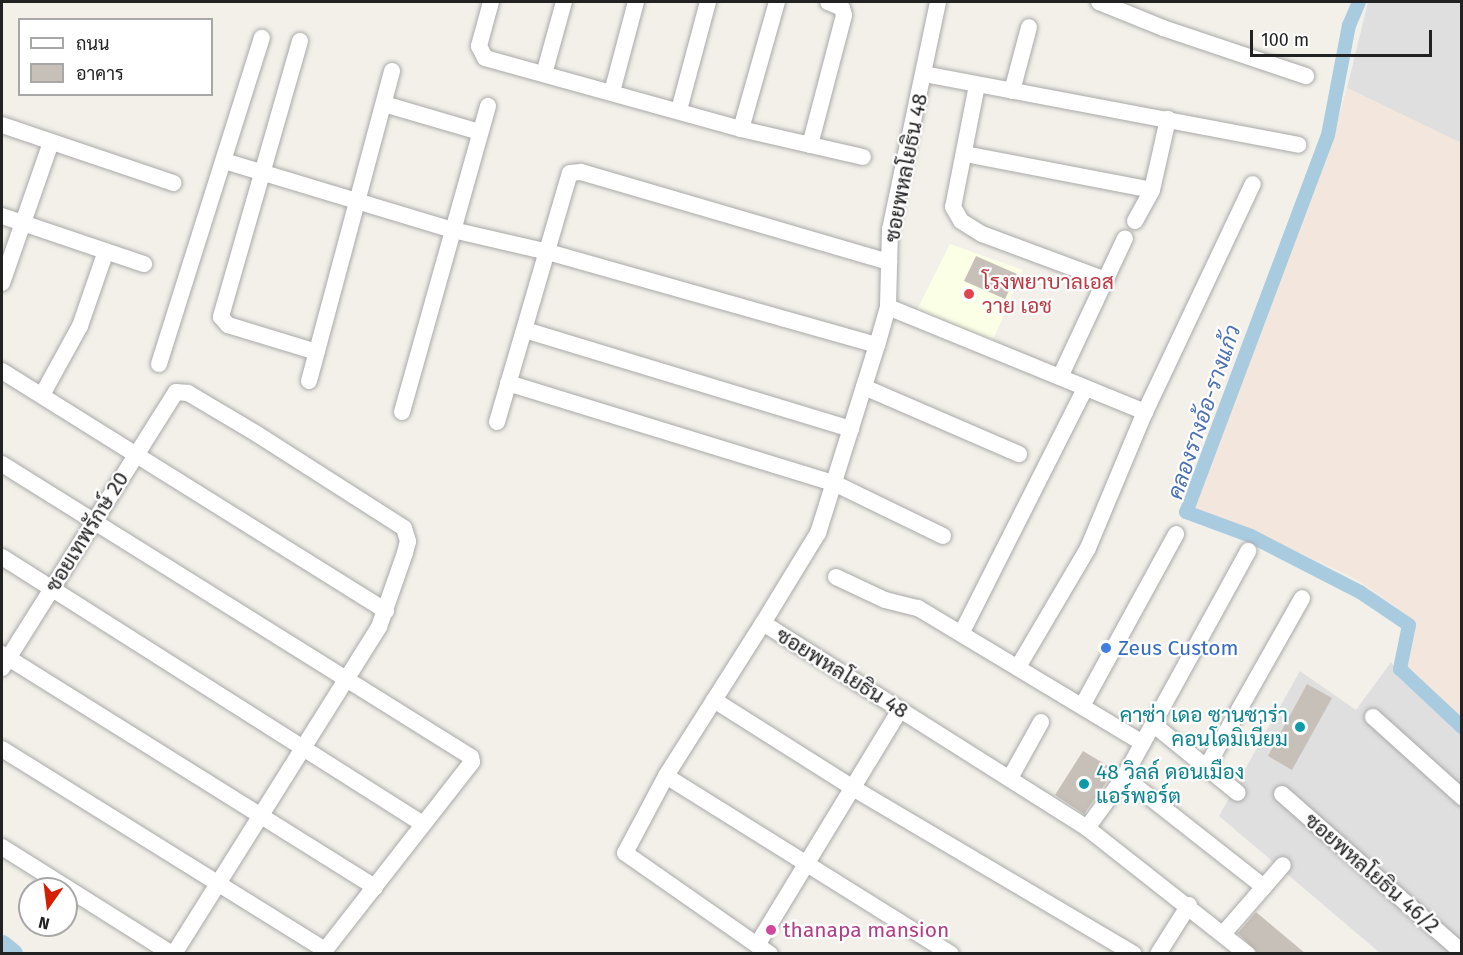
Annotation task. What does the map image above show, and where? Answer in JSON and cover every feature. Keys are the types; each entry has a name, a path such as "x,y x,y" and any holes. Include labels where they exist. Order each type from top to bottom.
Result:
{"street":[{"path":"491,2 479,46 481,55 741,129 863,157"},
{"path":"544,74 564,2"},
{"path":"612,92 636,2"},
{"path":"679,110 708,2"},
{"path":"741,129 777,2"},
{"path":"810,145 844,15 842,8 828,2"},
{"name":"ซอยพหลโยธิน 48","path":"938,2 890,229 888,307 836,484 818,533 763,623 1087,828 1189,905 1247,954"},
{"path":"1099,2 1306,76"},
{"path":"1011,91 1029,27"},
{"path":"159,364 262,38"},
{"path":"300,41 222,321 317,352"},
{"path":"309,381 359,202 392,71"},
{"path":"924,74 1298,145"},
{"path":"977,85 953,207 961,221 982,234 1106,280"},
{"path":"384,104 480,132"},
{"path":"402,412 488,106"},
{"path":"1135,221 1152,190 1168,119"},
{"path":"2,125 173,183"},
{"path":"2,280 51,142"},
{"path":"965,154 1152,190"},
{"path":"224,161 453,230 549,252 877,345"},
{"path":"496,422 549,252 568,176 581,172 889,262"},
{"path":"1018,667 1088,548 1144,412 1253,184"},
{"path":"2,216 144,264"},
{"path":"1060,377 1125,238"},
{"path":"42,395 80,326 106,251"},
{"path":"888,307 1144,412"},
{"path":"525,330 851,429"},
{"path":"2,371 386,611 261,818 173,954 2,847"},
{"path":"508,383 836,484 943,536"},
{"path":"864,387 1019,454"},
{"path":"962,632 1085,387"},
{"name":"ซอยเทพรักษ์ 20","path":"4,660 172,395 188,393 404,528 408,541 386,611"},
{"path":"2,464 471,758 470,766 422,824 325,950 2,749"},
{"path":"1082,706 1176,534"},
{"path":"1087,828 1124,777 1248,551"},
{"path":"2,557 422,824"},
{"path":"836,577 885,600 918,608 962,632 1143,743"},
{"path":"1206,768 1302,598"},
{"path":"763,623 666,776 625,853 759,949 806,864 900,710"},
{"path":"4,660 375,886"},
{"path":"714,700 853,788 1134,954"},
{"path":"1372,717 1461,797"},
{"path":"1010,778 1041,722"},
{"path":"1153,724 1238,793"},
{"path":"666,776 951,954"},
{"path":"1124,777 1264,887"},
{"name":"ซอยพหลโยธิน 46/2","path":"1282,794 1461,952"},
{"path":"1223,934 1283,865"},
{"path":"1158,954 1189,905"}],"shaded area":[{"path":"1368,2 1461,2 1461,143 1347,88"},
{"path":"1347,88 1461,143 1461,721 1405,666 1415,621 1356,579 1241,526 1193,509 1334,134"},
{"name":"โรงพยาบาลเอส วาย เอช","path":"950,244 1023,270 991,345 916,312"},
{"path":"1391,662 1398,674 1461,733 1461,953 1380,953 1219,816 1300,671 1356,710"}],"building":[{"path":"976,256 1017,274 1005,299 964,281"},
{"name":"คาซ่า เดอ ซานซาร่า คอนโดมิเนี่ยม","path":"1307,684 1332,698 1292,770 1268,756"},
{"name":"48 วิลล์ ดอนเมือง แอร์พอร์ต","path":"1083,751 1115,770 1084,814 1055,795"},
{"path":"1256,912 1306,954 1259,954 1238,933"}],"waterway":[{"name":"คลองรางอ้อ-รางแก้ว","path":"1359,2 1349,25 1328,135 1186,512 1251,536 1360,592 1409,625 1400,669 1462,727"},
{"path":"2,946 12,954"}],"place":[{"name":"โรงพยาบาลเอส วาย เอช","path":"969,294"},
{"name":"Zeus Custom","path":"1106,648"},
{"name":"คาซ่า เดอ ซานซาร่า คอนโดมิเนี่ยม","path":"1300,727"},
{"name":"48 วิลล์ ดอนเมือง แอร์พอร์ต","path":"1084,784"},
{"name":"thanapa mansion","path":"771,930"}]}
